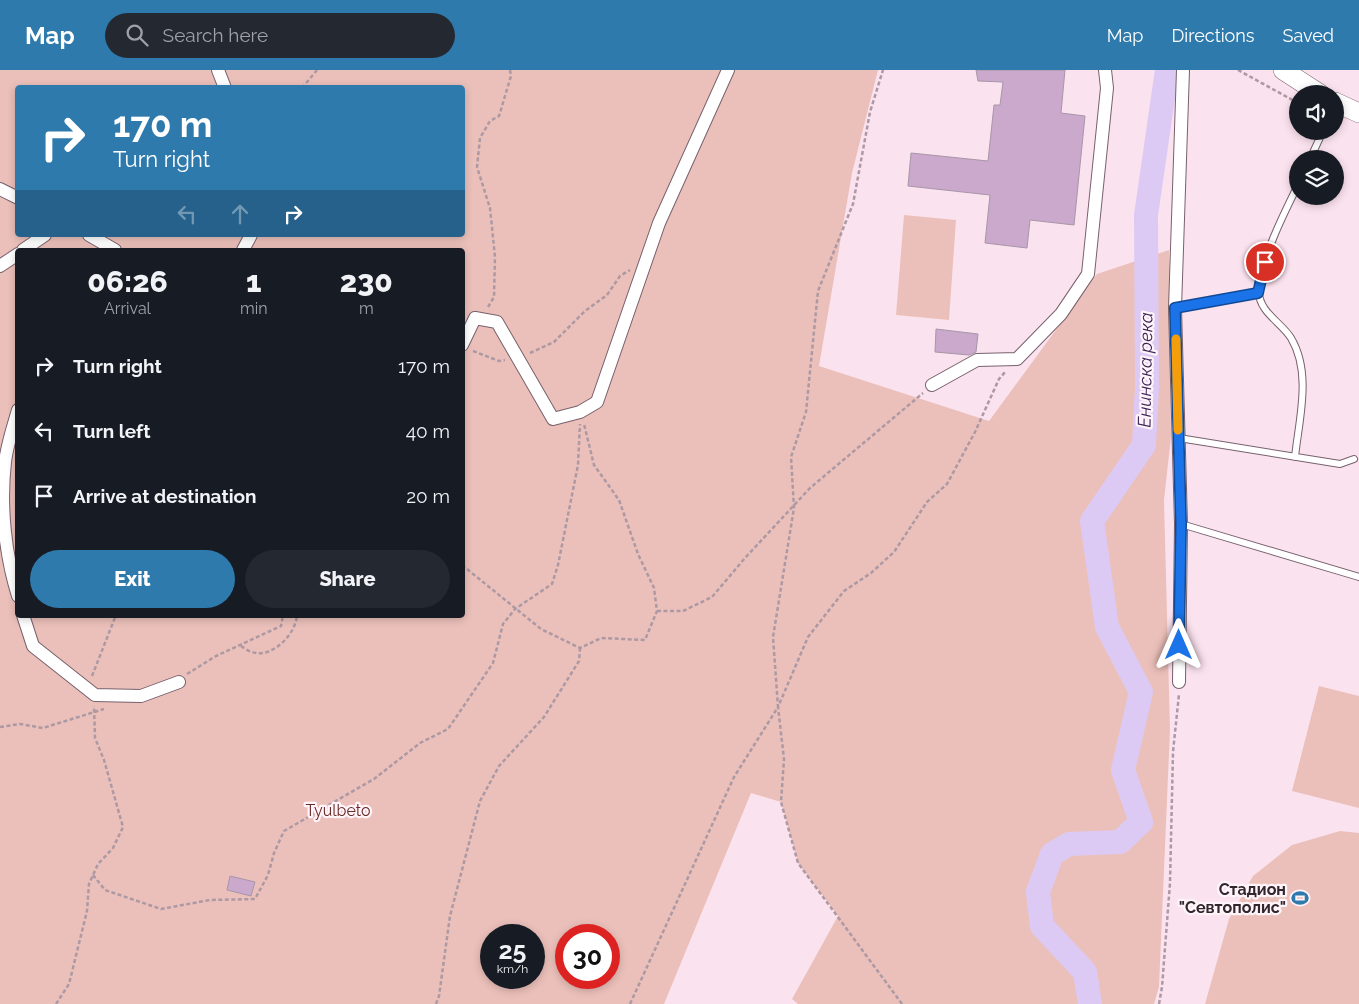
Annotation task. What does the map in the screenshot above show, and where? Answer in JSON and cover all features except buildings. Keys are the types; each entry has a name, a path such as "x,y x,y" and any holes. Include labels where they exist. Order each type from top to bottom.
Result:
{"main road":[{"path":"1283,70 1306,85"},
{"path":"1344,107 1359,113"}],"street":[{"path":"218,70 224,85"},
{"path":"467,347 475,318 497,322 553,418 580,412 597,402 659,223 728,70"},
{"path":"932,385 977,360 1017,359 1061,314 1088,274 1107,88 1104,70"},
{"path":"1179,682 1181,524 1175,308 1183,70"},
{"path":"0,189 15,196"},
{"path":"26,248 42,237"},
{"path":"92,237 112,248"},
{"path":"0,266 15,256"},
{"path":"15,422 5,461 4,504 9,568 15,587"},
{"path":"24,618 33,646 91,692 141,696 179,682"}],"lane":[{"path":"1289,205 1265,262 1258,293 1269,314 1291,337 1301,363 1303,388 1295,457"},
{"path":"1175,308 1258,293"},
{"path":"1179,438 1340,464 1354,460"},
{"path":"1181,524 1359,577"}],"path":[{"path":"304,85 317,70"},
{"path":"480,319 494,297 495,256 490,208 477,167 480,138 490,121 498,116 511,76 510,70"},
{"path":"882,70 870,112 853,204 818,291 806,412 790,457 794,508 773,637 784,759 781,802 798,863 902,1004"},
{"path":"1238,70 1289,98"},
{"path":"467,347 499,361 518,358 554,342 585,311 607,295 620,276 646,260"},
{"path":"630,1004 734,777 778,707 808,637 844,591 871,573 894,552 927,502 947,484 975,432 999,379 1017,359"},
{"path":"657,611 683,611 712,597 810,488 932,385"},
{"path":"93,875 105,890 161,909 210,900 256,899 268,875 274,852 284,831 374,779 420,743 448,729 493,663 503,624 515,610 552,584 558,565 578,465 580,412"},
{"path":"580,412 594,464 619,500 638,554 654,588 657,611 645,640 601,638 580,648"},
{"path":"465,568 515,610 541,629 580,648"},
{"path":"56,1004 69,984 87,910 89,884 98,864 113,848 122,827 104,760 95,738 91,692 115,618"},
{"path":"179,682 203,664 281,626 282,618"},
{"path":"240,646 252,652 266,653 291,633 297,618"},
{"path":"436,1004 439,996 450,916 480,801 499,766 544,717 580,661 580,648"},
{"path":"1159,1004 1170,883 1173,752 1180,696 1179,682"},
{"path":"0,726 20,724 43,728 109,707"}],"green space":[{"name":"Tyulbeto","path":"0,70 878,70 852,173 819,366 989,421 1097,274 1169,250 1171,437 1164,500 1170,730 1159,987 1154,1004 798,1004 792,999 838,916 798,863 781,802 751,793 664,1004 0,1004"},
{"path":"904,215 956,220 949,320 896,315"},
{"path":"1319,686 1359,696 1359,808 1292,791"},
{"name":"Стадион \"Севтополис\"","path":"1340,831 1359,833 1359,1004 1205,1004 1229,919 1253,876 1292,845"}],"waterway":[{"name":"Енинска река","path":"1090,1004 1085,972 1042,926 1038,892 1052,854 1069,844 1120,842 1141,822 1123,770 1141,692 1107,627 1092,521 1144,445 1147,388 1146,215 1167,70"}],"slow traffic":[{"path":"1176,339 1178,430"}],"place":[{"name":"Стадион \"Севтополис\"","path":"1300,898"}],"route":[{"path":"1179,645 1181,524 1175,308 1258,293 1265,262"}]}
